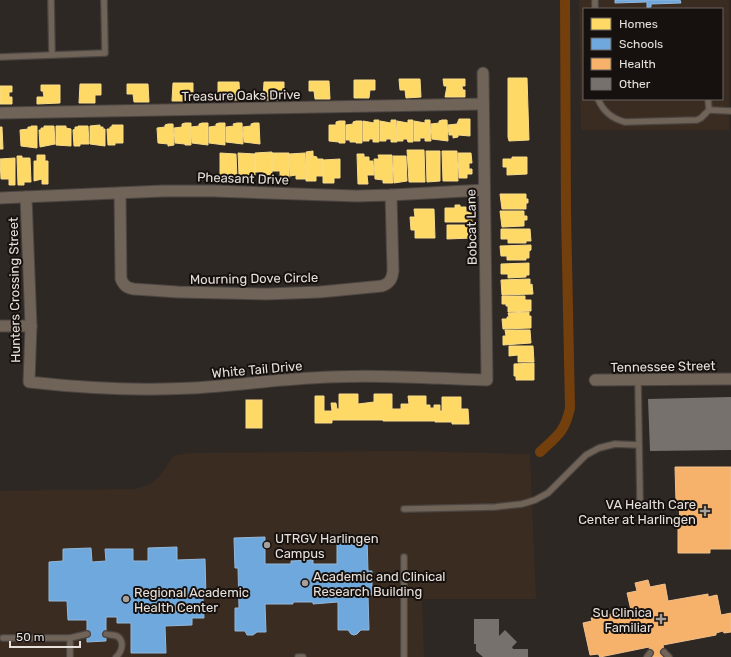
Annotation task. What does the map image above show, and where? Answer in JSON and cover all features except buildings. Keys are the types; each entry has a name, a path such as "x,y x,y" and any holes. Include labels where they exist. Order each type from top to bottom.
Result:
{"street":[{"name":"Bobcat Lane","path":"483,73 487,380"},
{"name":"Treasure Oaks Drive","path":"0,113 484,104"},
{"name":"Pheasant Drive","path":"0,198 163,191 391,196 484,190"},
{"name":"Mourning Dove Circle","path":"120,193 123,285 134,289 220,294 296,293 382,286 388,283 392,277 393,271 391,196"},
{"name":"Hunters Crossing Street","path":"26,197 30,326 29,382"},
{"path":"0,326 30,326"},
{"name":"White Tail Drive","path":"29,382 69,386 136,389 191,388 311,378 360,376 487,380"},
{"name":"Tennessee Street","path":"595,380 731,379"}],"lane":[{"path":"51,0 52,55"},
{"path":"0,57 105,53 104,0"},
{"path":"599,100 609,114 618,120 625,122 697,120 709,110 731,111"},
{"path":"708,100 709,110"},
{"path":"638,380 640,499"},
{"path":"404,509 495,507 522,504 535,500 548,493 586,455 599,448 614,444 639,445"},
{"path":"404,557 404,657"},
{"path":"3,638 70,638 87,634"},
{"path":"106,634 116,636 120,640 122,651 116,657"},
{"path":"70,638 70,657"},
{"path":"664,652 669,657"},
{"path":"298,657 303,657"}],"shaded area":[{"path":"579,0 729,0 729,130 581,130"},
{"name":"UTRGV Harlingen Campus","path":"402,451 530,454 536,599 422,599 424,657 0,657 0,491 136,489 150,484 160,476 173,457 191,453"}],"waterway":[{"path":"540,452 560,433 566,423 570,408 566,213 565,0"}],"place":[{"name":"VA Health Care Center at Harlingen","path":"705,511"},
{"name":"UTRGV Harlingen Campus","path":"267,545"},
{"name":"Academic and Clinical Research Building","path":"305,583"},
{"name":"Regional Academic Health Center","path":"126,599"},
{"name":"Su Clinica Familiar","path":"661,619"}]}
